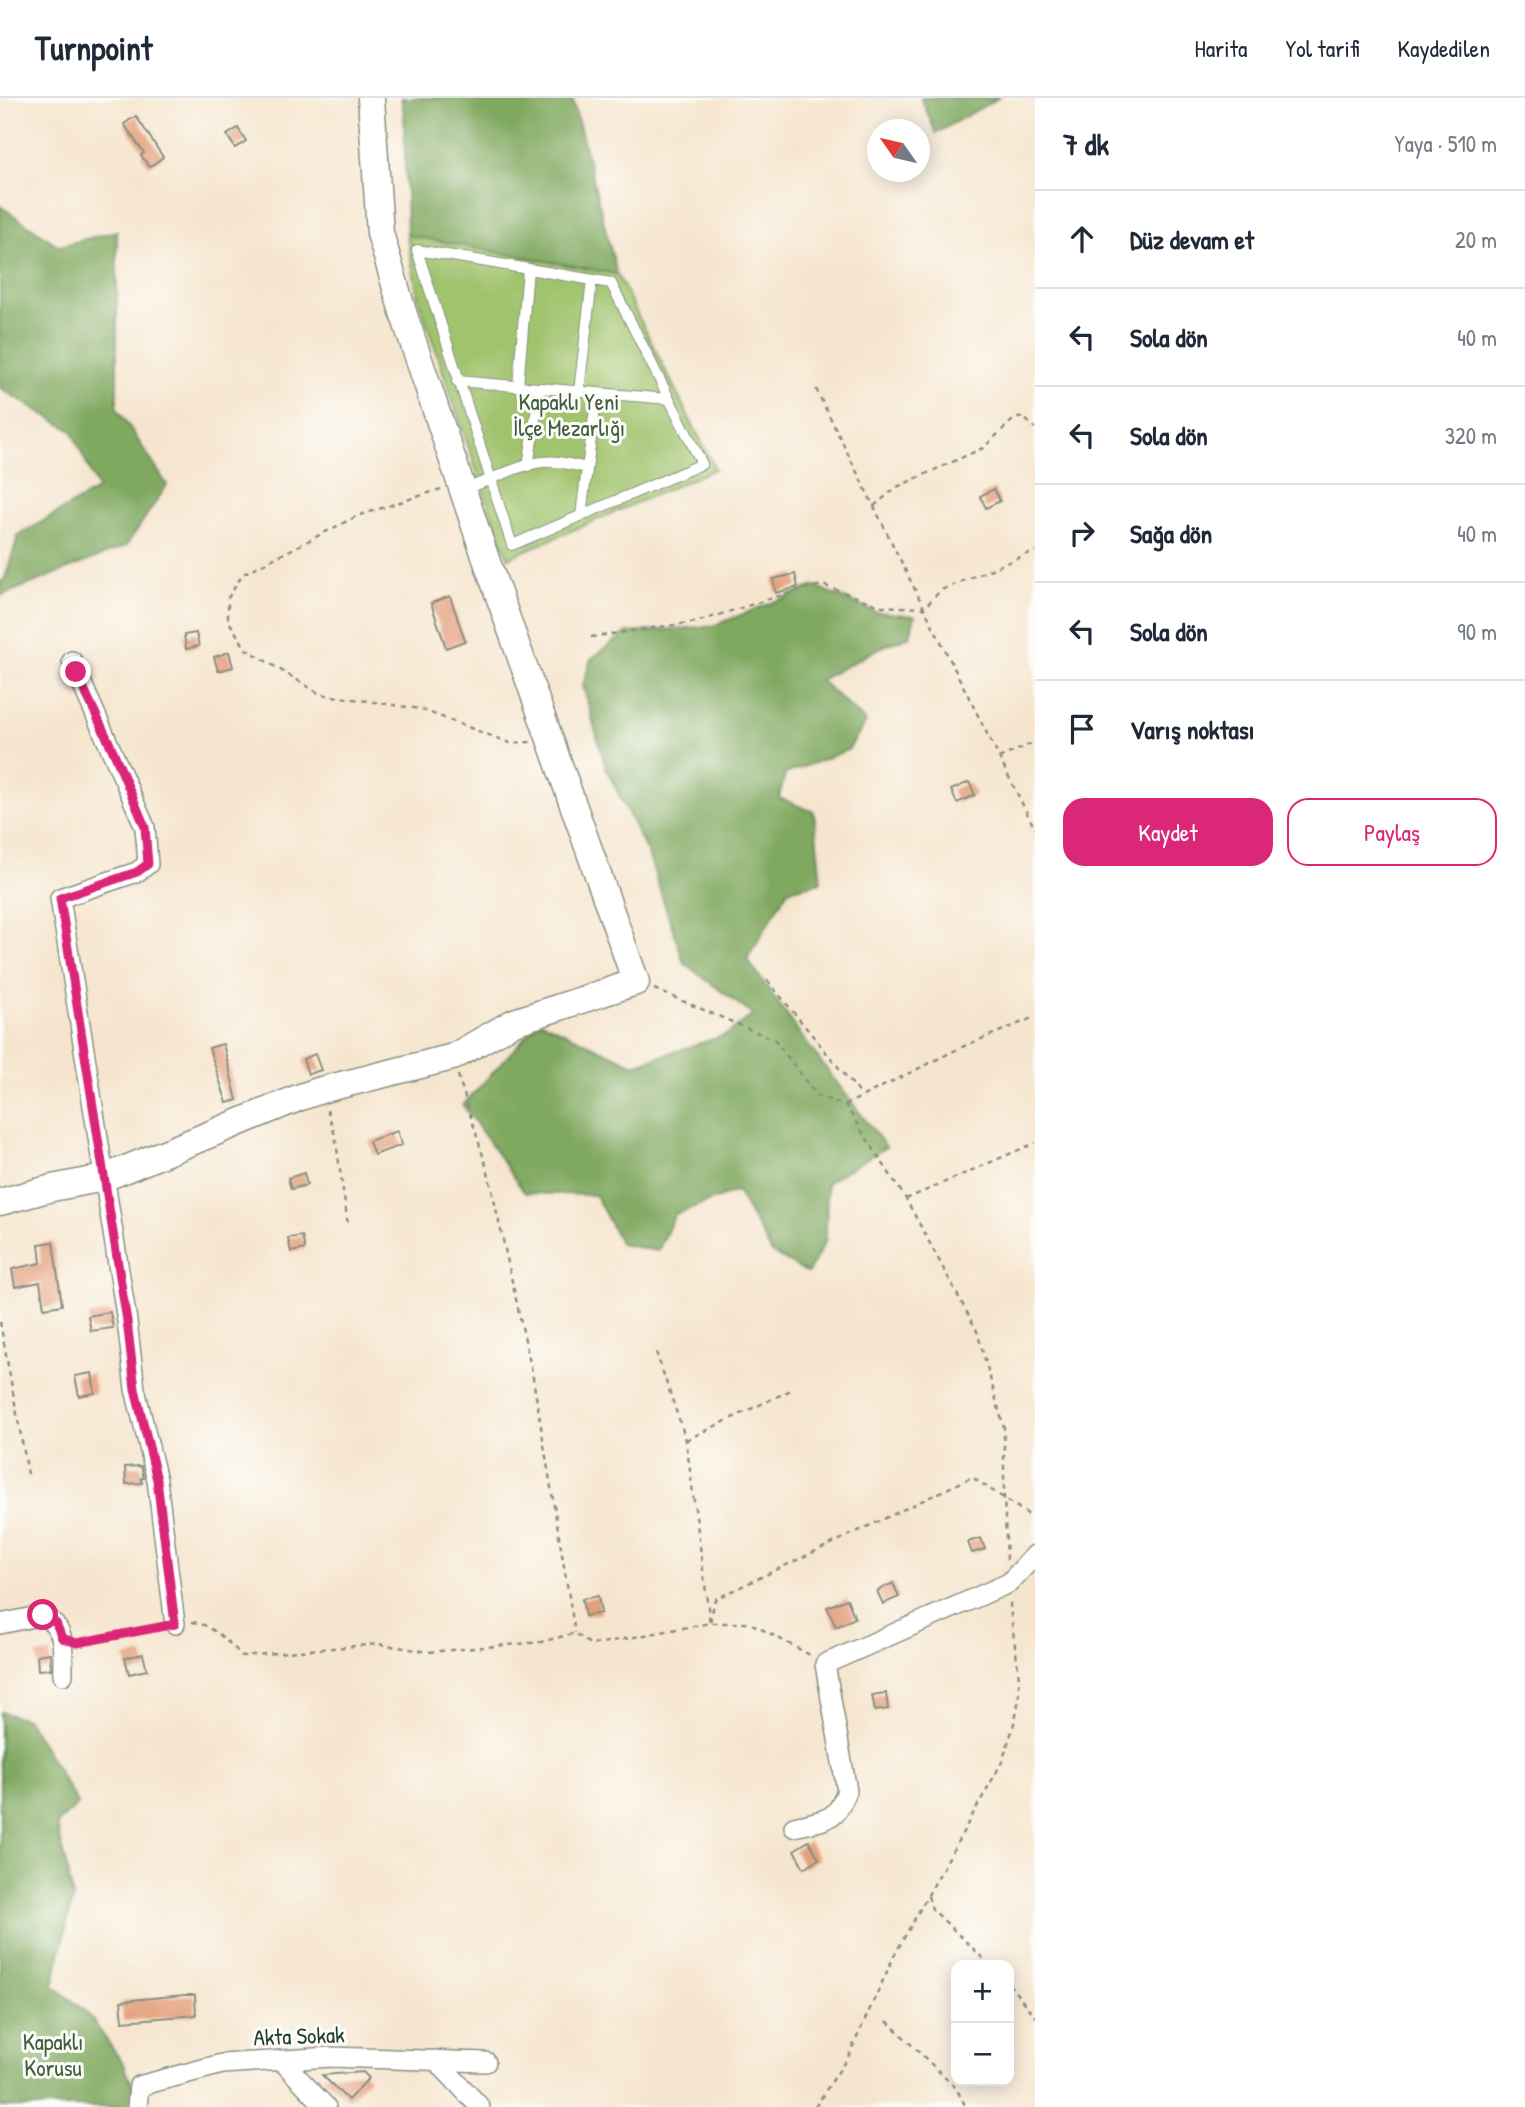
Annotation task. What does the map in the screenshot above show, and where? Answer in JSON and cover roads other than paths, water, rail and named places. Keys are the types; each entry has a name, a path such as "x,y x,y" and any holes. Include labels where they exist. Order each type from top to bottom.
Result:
{"street":[{"path":"0,1202 104,1178 321,1090 453,1057 514,1022 636,982 461,486 403,312 380,233 371,98"},
{"path":"72,661 145,827 148,864 137,872 60,898 127,1321 135,1389 157,1480 175,1624"},
{"path":"794,1827 832,1817 840,1809 847,1791 825,1664 1009,1583 1035,1555"},
{"path":"0,1624 43,1615 56,1623 62,1638 63,1675"},
{"name":"Akta Sokak","path":"137,2107 139,2087 222,2064 331,2057 486,2062"},
{"path":"281,2060 326,2107"},
{"path":"436,2060 480,2107"}],"lane":[{"path":"416,250 592,280 611,283 702,464 512,545 416,250"},
{"path":"517,386 528,269"},
{"path":"579,391 592,280"},
{"path":"457,381 669,399"},
{"path":"528,466 540,388"},
{"path":"581,515 597,393"},
{"path":"461,486 490,480 509,471 543,462 587,468"}],"park label":[{"name":"Kapaklı Yeni İlçe Mezarlığı","path":"569,415"},
{"name":"Kapaklı Korusu","path":"53,2055"}]}
